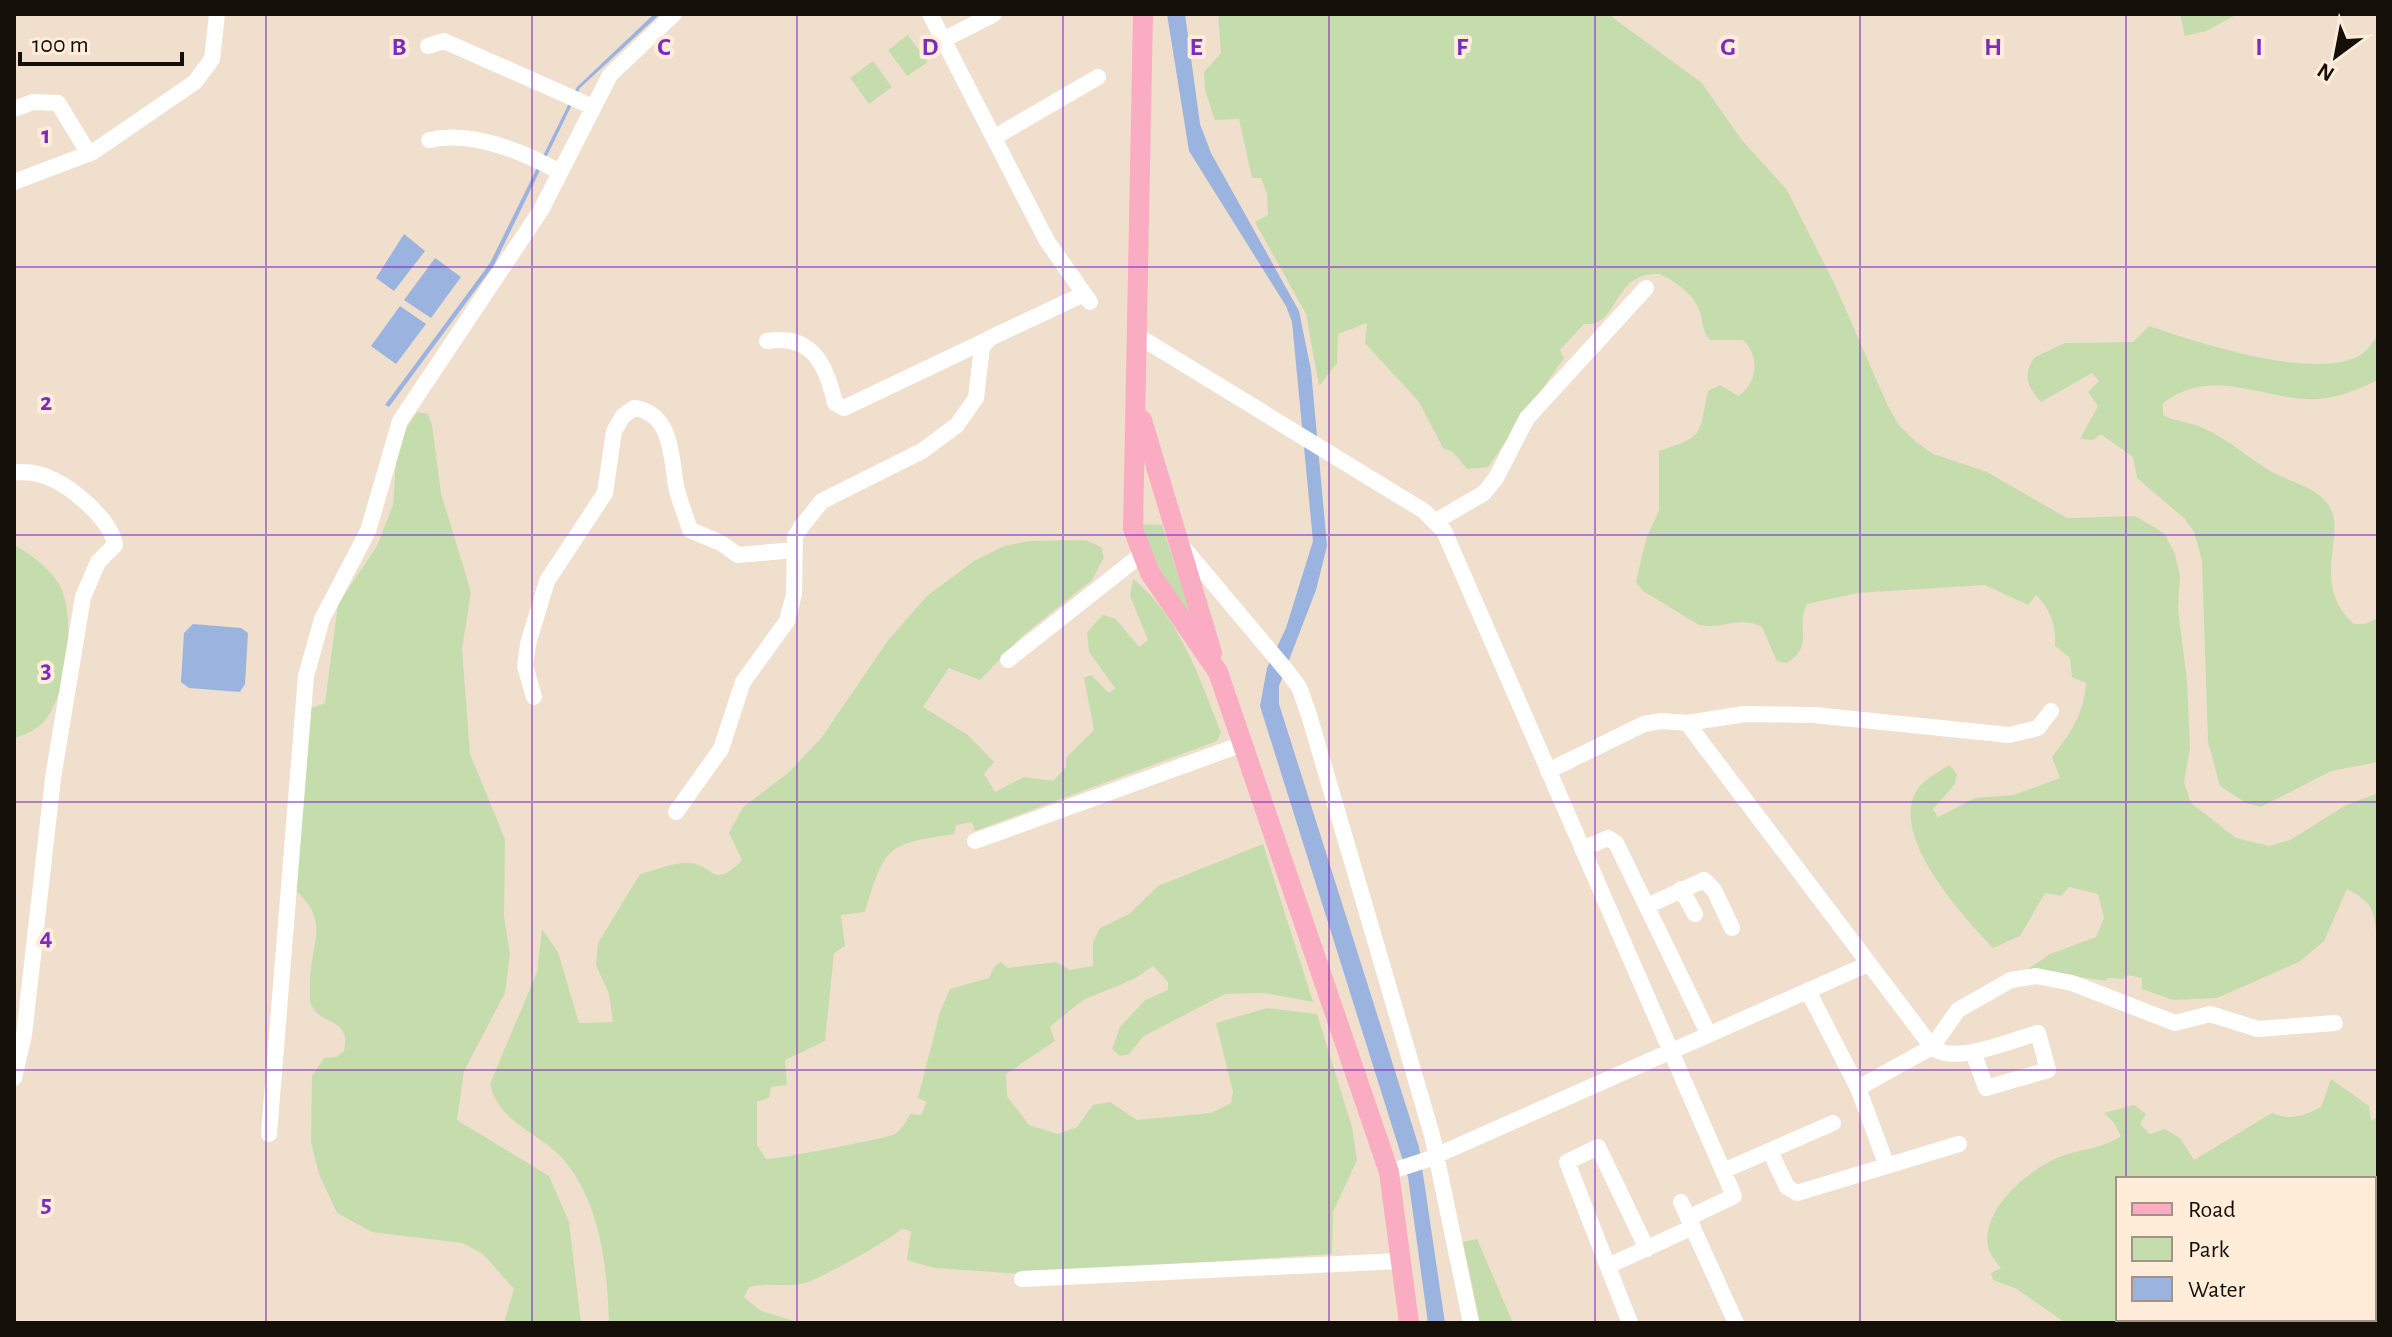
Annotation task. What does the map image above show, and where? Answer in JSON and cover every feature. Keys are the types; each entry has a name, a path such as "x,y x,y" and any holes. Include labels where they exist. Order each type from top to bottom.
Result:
{"main road":[{"path":"1143,14 1133,529 1150,573 1218,672"},
{"path":"1137,403 1240,745 1394,1171 1400,1261 1409,1323"}],"street":[{"path":"14,182 89,154 195,82 212,59 217,14"},
{"path":"269,1134 306,676 315,639 334,593 368,531 404,413 514,255 540,212 615,68 674,14"},
{"path":"945,39 994,14"},
{"path":"767,341 789,338 803,345 823,367 835,403 844,408 990,338 1087,298 1047,241 945,39 925,15"},
{"path":"428,46 444,41 593,107"},
{"path":"995,137 1098,77"},
{"path":"14,109 33,102 58,103 89,154"},
{"path":"429,140 459,135 541,162 560,172"},
{"path":"1436,521 1484,493 1496,478 1527,418 1646,288"},
{"path":"1138,336 1436,521 1444,531 1734,1196 1688,1216 1647,1249 1608,1266"},
{"path":"676,812 687,801 721,749 743,682 787,621 794,594 794,550 801,527 822,501 922,451 957,425 976,398 982,347 990,338"},
{"path":"534,697 525,666 547,581 605,493 614,431 623,416 634,408 647,410 665,429 677,489 690,530 721,543 738,555 794,550"},
{"path":"14,472 33,473 58,482 113,531 115,545 98,562 83,597 53,778 24,1035 14,1078"},
{"path":"1178,541 1299,687 1431,1157 1471,1323"},
{"path":"1008,660 1142,554"},
{"path":"1548,771 1644,724 1687,723 1770,712 2009,735 2038,728 2051,711"},
{"path":"1687,723 1932,1047 1951,1054 1973,1052 2038,1033 2048,1070 1986,1088 1973,1052"},
{"path":"975,841 1240,745"},
{"path":"1582,849 1608,838 1616,843 1709,1035"},
{"path":"1647,906 1700,879 1709,883 1732,928"},
{"path":"1681,889 1695,914"},
{"path":"1394,1171 1868,964"},
{"path":"1858,1088 1932,1047 1958,1010 2011,980 2036,976 2072,983 2175,1023 2210,1014 2258,1029 2335,1023"},
{"path":"1808,991 1858,1088 1887,1166"},
{"path":"1723,1171 1833,1123"},
{"path":"1770,1151 1787,1187 1797,1193 1959,1144"},
{"path":"1630,1323 1567,1162 1598,1147 1647,1249"},
{"path":"1688,1216 1736,1323"},
{"path":"1022,1279 1400,1261"}],"green space":[{"path":"1218,14 1608,14 1702,83 1741,139 1787,190 1835,285 1887,404 1898,424 1915,441 1933,454 1987,472 2067,518 2135,516 2164,533 2175,554 2180,576 2178,609 2187,681 2190,748 2184,782 2191,803 2236,838 2269,846 2290,840 2346,805 2378,793 2378,941 2372,910 2364,900 2347,889 2324,941 2299,962 2217,998 2173,1000 2142,989 2142,978 2126,975 2123,979 2107,978 2106,981 2028,969 2050,954 2096,937 2104,918 2098,894 2069,887 2061,896 2045,893 2020,936 1993,948 1932,873 1912,827 1911,806 1919,787 1949,765 1957,774 1955,784 1933,809 1938,817 1975,798 2014,795 2060,778 2052,757 2075,723 2086,683 2072,677 2070,658 2055,646 2052,618 2041,601 2036,595 2028,605 1985,585 1858,593 1807,604 1800,650 1787,663 1777,661 1762,627 1746,622 1699,625 1643,591 1636,582 1646,539 1659,510 1659,451 1693,437 1703,417 1708,391 1720,385 1738,396 1750,384 1754,369 1752,354 1743,340 1710,340 1693,299 1660,274 1644,275 1633,281 1605,317 1596,323 1584,324 1560,350 1564,358 1488,467 1467,469 1453,452 1443,448 1419,402 1365,343 1367,323 1338,334 1337,363 1319,386 1306,314 1255,222 1268,215 1267,194 1261,178 1252,178 1239,119 1215,120 1205,90 1204,72 1221,53"},
{"path":"2180,14 2238,14 2206,31 2185,36"},
{"path":"908,35 928,62 907,76 888,50"},
{"path":"873,61 892,87 869,104 850,78"},
{"path":"2149,326 2226,350 2288,362 2317,364 2342,362 2362,354 2378,335 2378,380 2341,395 2300,399 2241,388 2202,386 2163,403 2163,415 2212,432 2270,471 2323,498 2333,516 2333,592 2354,624 2365,624 2378,618 2378,762 2331,771 2261,807 2246,803 2220,786 2208,742 2202,561 2194,532 2185,519 2137,478 2133,457 2101,434 2093,440 2080,439 2098,406 2088,392 2099,381 2092,373 2041,402 2028,380 2028,369 2035,357 2065,343 2133,342"},
{"path":"417,412 428,414 432,425 441,493 471,592 462,649 470,754 505,839 504,917 510,954 505,993 464,1071 457,1120 549,1176 569,1222 581,1323 504,1323 514,1289 483,1254 462,1243 372,1232 337,1213 319,1174 311,1142 312,1076 324,1058 336,1057 344,1051 345,1040 339,1027 321,1016 311,1004 316,922 305,900 292,887 309,709 325,703 338,604 377,546 393,505 396,461 405,430"},
{"path":"1138,524 1162,525 1192,618 1156,569"},
{"path":"1086,540 1101,547 1104,557 1092,580 1021,637 980,680 949,668 923,707 968,735 994,762 984,774 995,792 1024,777 1053,781 1066,767 1066,758 1094,730 1084,678 1091,675 1109,693 1115,688 1089,652 1087,632 1103,615 1116,619 1139,647 1148,640 1130,596 1133,579 1149,594 1176,630 1221,732 1217,741 975,831 972,822 956,825 954,834 914,841 892,852 878,873 865,912 841,915 845,946 834,953 825,1041 785,1060 787,1085 771,1087 769,1098 757,1102 757,1145 766,1159 895,1134 910,1114 921,1115 927,1102 918,1098 940,1012 950,989 989,978 994,967 1001,962 1008,968 1056,962 1070,970 1093,966 1093,942 1100,928 1129,914 1158,886 1263,844 1313,1002 1264,993 1225,994 1144,1036 1129,1054 1120,1056 1112,1049 1120,1027 1145,1000 1168,990 1168,982 1153,966 1134,979 1083,1000 1050,1027 1055,1041 1006,1074 1007,1096 1029,1125 1058,1134 1077,1127 1093,1105 1110,1102 1137,1120 1211,1113 1231,1103 1233,1092 1216,1023 1267,1008 1317,1014 1352,1127 1357,1160 1333,1212 1332,1254 1023,1274 934,1268 907,1260 911,1231 901,1229 813,1280 749,1287 744,1297 761,1311 801,1323 609,1323 607,1282 600,1241 579,1183 558,1154 503,1110 490,1084 537,972 542,929 558,952 579,1023 613,1022 609,994 596,965 598,943 640,874 685,863 702,866 718,875 732,870 742,860 729,833 743,807 788,773 822,737 889,639 927,596 974,561 1004,546 1029,541"},
{"path":"14,545 40,562 60,586 68,616 68,635 64,673 54,707 40,726 14,738"},
{"path":"2331,1079 2369,1106 2371,1121 2378,1117 2378,1276 2376,1177 2116,1177 2116,1321 2318,1323 2066,1323 2015,1288 1993,1280 1991,1273 2001,1268 1989,1250 1988,1232 2000,1204 2010,1191 2049,1162 2121,1136 2104,1113 2134,1105 2146,1114 2140,1124 2150,1134 2165,1129 2180,1138 2194,1160 2272,1113 2297,1116 2321,1107"},
{"path":"1477,1239 1513,1323 1480,1323 1463,1242"}],"water":[{"path":"654,14 660,14 580,88 494,265 389,407 385,405 490,263 577,87"},
{"path":"1167,14 1185,14 1200,124 1211,153 1299,311 1311,370 1327,546 1316,590 1279,686 1279,704 1419,1147 1445,1323 1428,1323 1408,1177 1260,706 1267,668 1286,628 1313,541 1292,322 1286,306 1189,151"},
{"path":"404,234 425,251 394,291 376,278"},
{"path":"435,258 461,277 431,318 404,300"},
{"path":"400,306 426,324 396,364 371,346"},
{"path":"193,624 241,628 248,633 245,684 240,692 189,688 181,682 184,633"}]}
